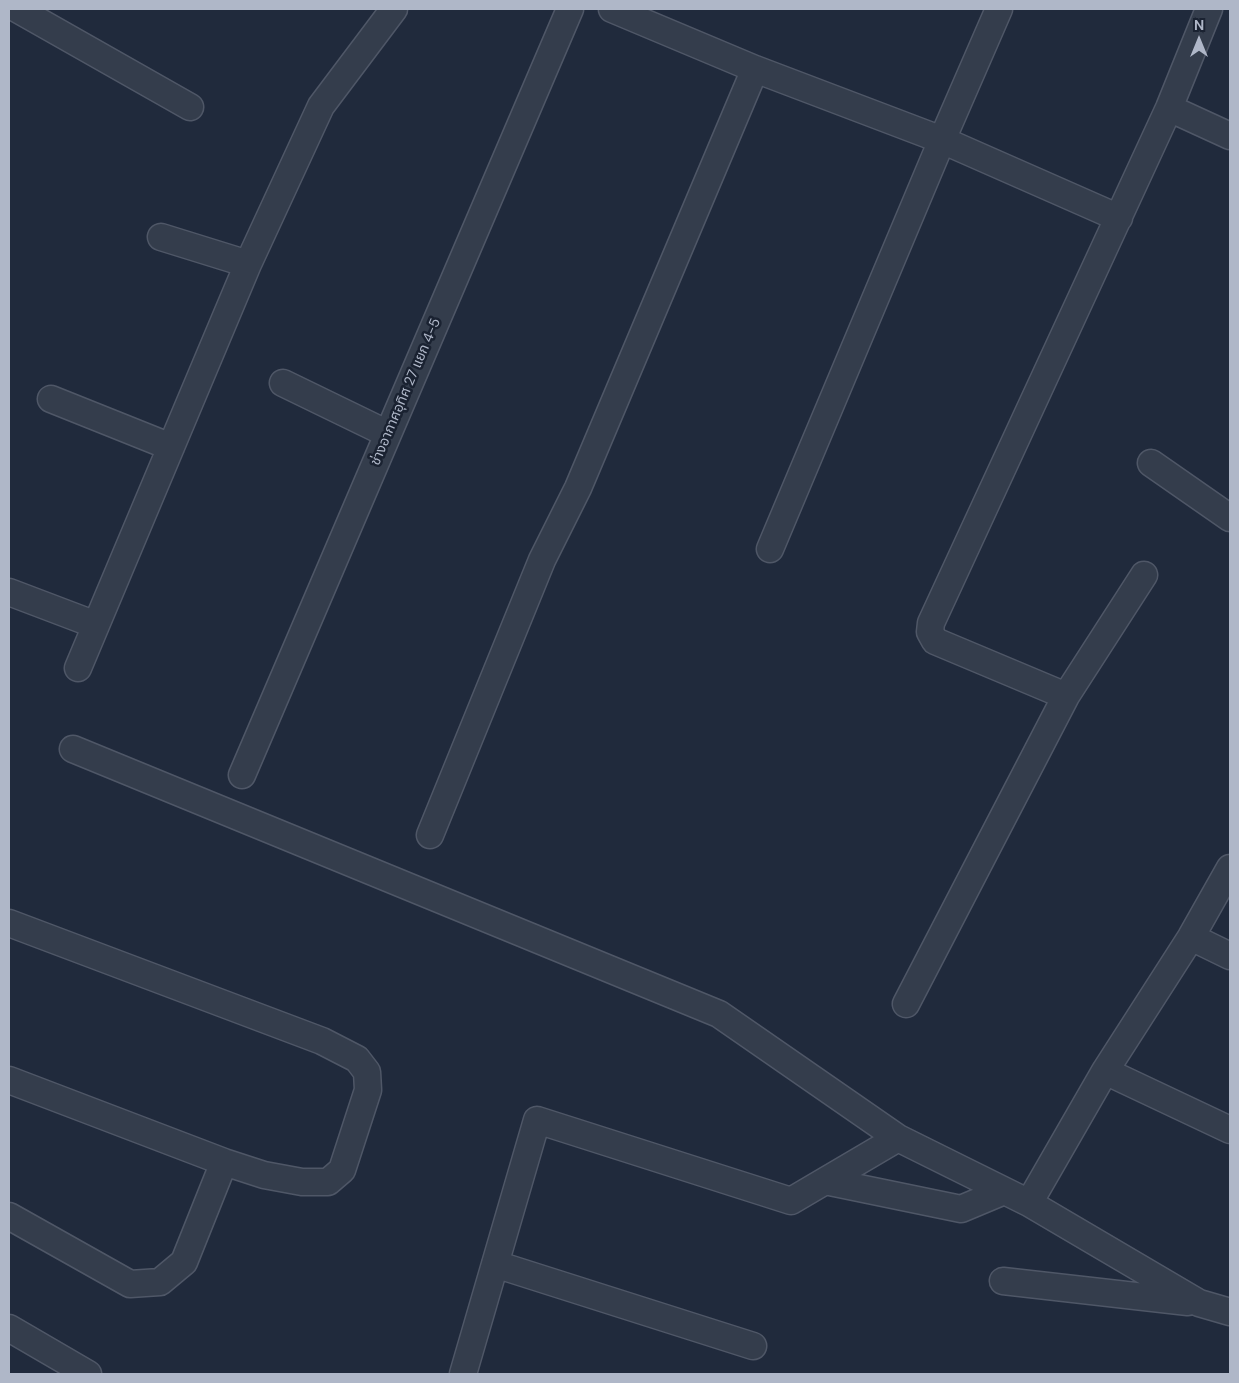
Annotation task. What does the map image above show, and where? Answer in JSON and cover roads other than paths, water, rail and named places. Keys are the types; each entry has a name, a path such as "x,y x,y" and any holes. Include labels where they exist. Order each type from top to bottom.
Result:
{"street":[{"path":"17,9 190,107"},
{"path":"78,668 248,264 321,106 394,9"},
{"name":"ช่างอากาศอุทิศ 27 แยก 4-5","path":"242,775 570,9"},
{"path":"612,9 755,69 942,140 1119,218"},
{"path":"770,549 999,9"},
{"path":"1066,696 935,641 930,632 931,623 1169,108 1210,9"},
{"path":"430,835 542,560 578,488 755,69"},
{"path":"1169,108 1230,136"},
{"path":"161,237 248,264"},
{"path":"282,383 388,434"},
{"path":"52,399 171,447"},
{"path":"1151,463 1230,518"},
{"path":"906,1004 1066,696 1144,575"},
{"path":"9,592 96,625"},
{"path":"73,749 719,1014 898,1138 1029,1203 1199,1303"},
{"path":"1029,1203 1105,1070 1191,938 1230,868"},
{"path":"9,923 322,1041 357,1059 366,1072 368,1090 342,1170 328,1182 302,1182 264,1175 224,1162 9,1080"},
{"path":"1191,938 1230,956"},
{"path":"1105,1070 1230,1130"},
{"path":"463,1374 537,1120 791,1201 898,1138"},
{"path":"9,1216 130,1284 160,1282 184,1262 224,1162"},
{"path":"825,1181 961,1209 1004,1190"},
{"path":"495,1264 753,1346"},
{"path":"1003,1281 1199,1303 1230,1312"},
{"path":"9,1328 88,1374"}]}
